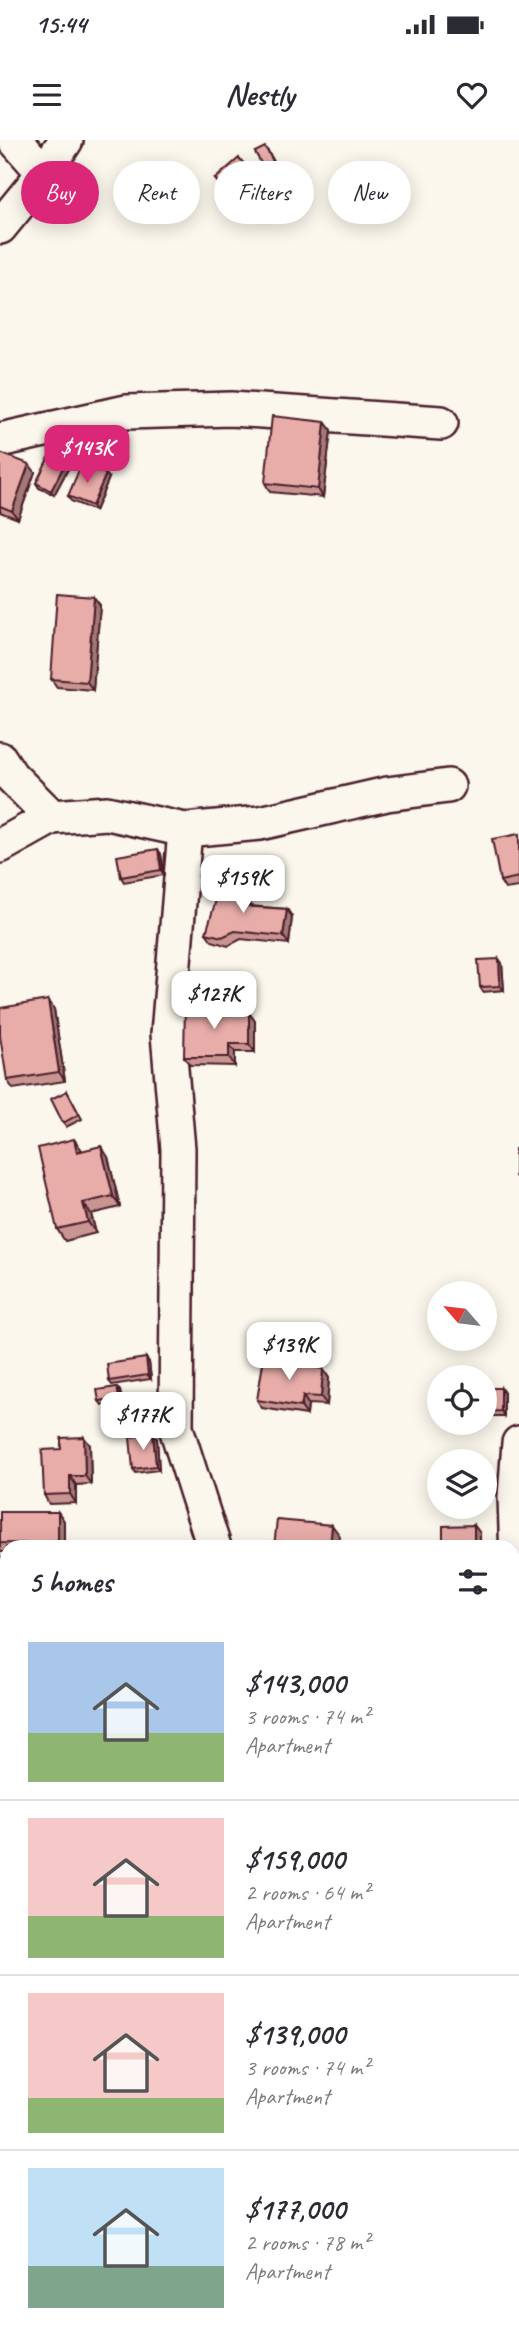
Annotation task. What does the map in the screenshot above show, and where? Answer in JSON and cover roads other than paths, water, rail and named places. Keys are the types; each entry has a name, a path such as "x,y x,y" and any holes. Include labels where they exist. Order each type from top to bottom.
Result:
{"street":[{"path":"15,140 33,161"},
{"path":"52,161 66,140"},
{"path":"0,227 21,201"},
{"path":"0,440 126,412 231,409 441,423"},
{"path":"0,758 11,776 52,817"},
{"path":"0,846 52,817 107,813 185,830 260,823 387,794 448,786"},
{"path":"185,830 169,1034 178,1149 176,1427 212,1540"},
{"path":"516,1540 515,1497 519,1443"}]}
